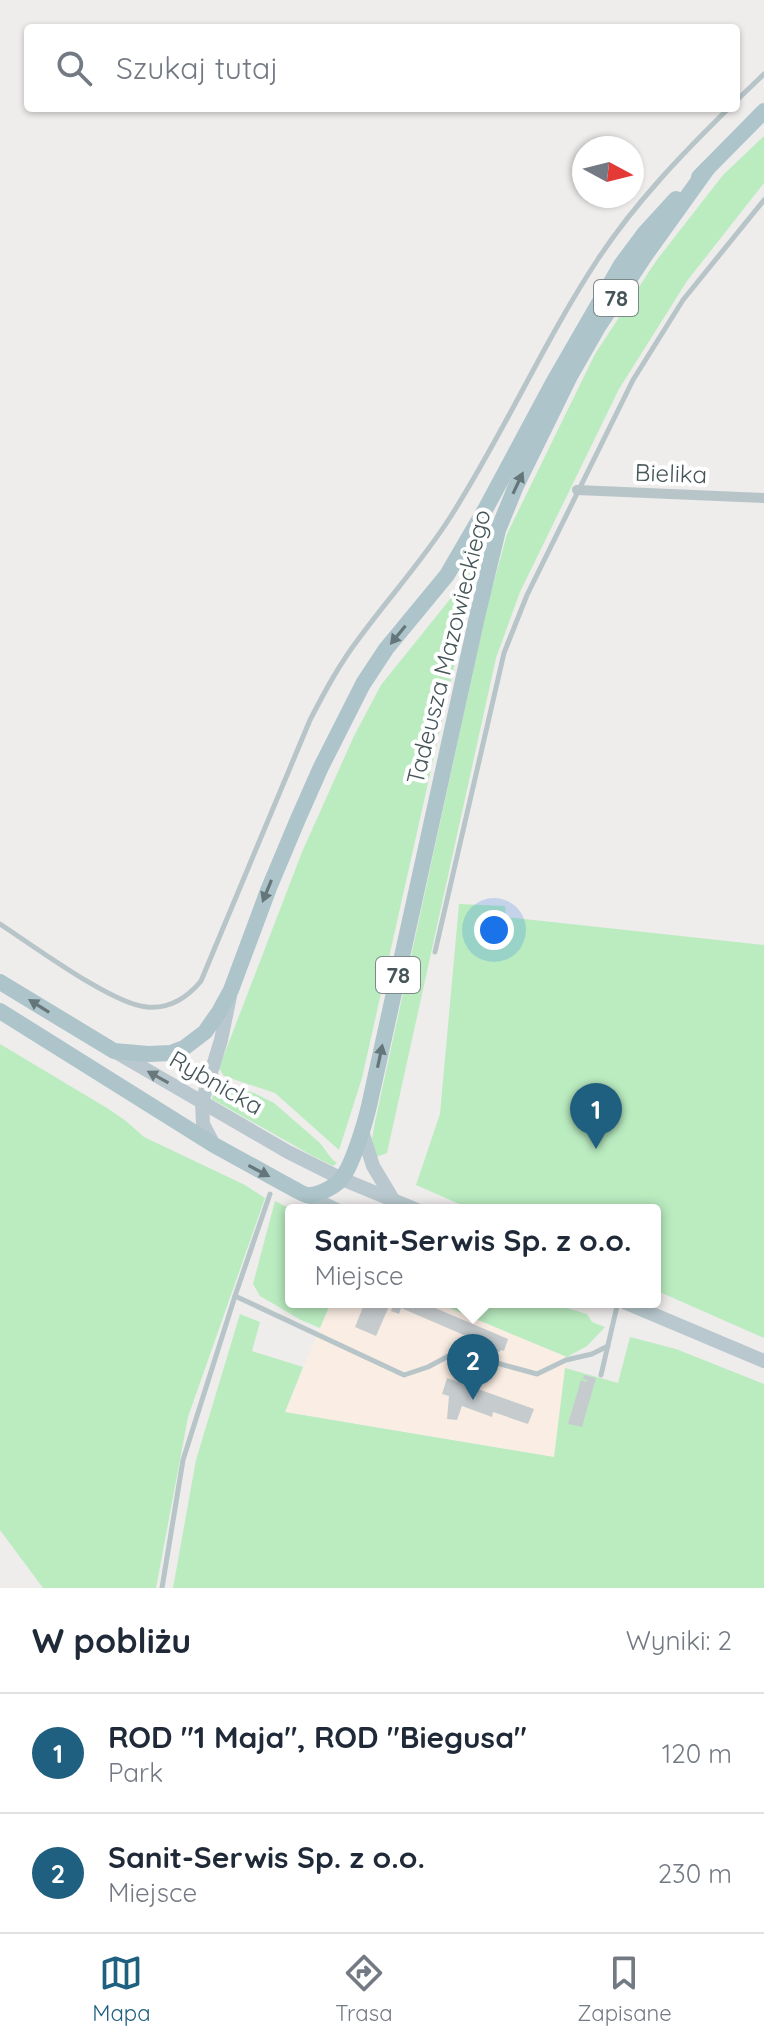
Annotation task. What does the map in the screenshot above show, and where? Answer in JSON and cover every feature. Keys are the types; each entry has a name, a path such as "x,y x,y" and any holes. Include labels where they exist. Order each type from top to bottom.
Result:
{"main road":[{"name":"Tadeusza Mazowieckiego","path":"202,1102 221,1040 231,990 269,888 321,767 363,684 392,642 447,575 621,265 669,206 764,111"},
{"name":"Tadeusza Mazowieckiego","path":"342,1179 362,1131 372,1092 498,530 570,376 598,327 707,169"},
{"name":"Rybnicka","path":"0,982 288,1152 402,1204"},
{"name":"78","path":"114,1051 156,1055 184,1048 205,1032 231,990"},
{"path":"0,1011 214,1145 325,1204"},
{"path":"202,1102 203,1124 214,1145"},
{"path":"362,1131 373,1166 394,1201"},
{"path":"306,1195 323,1191 342,1179"},
{"path":"636,1308 764,1361"}],"street":[{"name":"Bielika","path":"577,490 764,498"}],"lane":[{"path":"740,97 764,74"},
{"path":"0,924 103,990 133,1005 164,1006 191,993 201,981 310,720 331,678 431,547 469,487 599,257 646,196 725,112"},
{"path":"435,952 504,653 527,595 633,380 683,300 764,200"},
{"path":"162,1588 183,1460 270,1194"},
{"path":"235,1296 404,1375 456,1352 537,1374 608,1346"},
{"path":"601,1375 619,1308"}],"shaded area":[{"path":"328,1308 449,1308 567,1357 555,1457 285,1412"}],"green space":[{"path":"764,136 764,183 687,281 619,389 520,592 496,658 387,1153 376,1157 372,1139 375,1122 487,607 507,534 595,354 656,261 723,175"},
{"path":"484,544 362,1078 339,1150 275,1093 224,1076 219,1068 302,852 354,736 381,685 455,593"},
{"path":"459,904 505,906 506,917 764,945 764,1338 661,1293 661,1204 459,1204 416,1185 440,1114"},
{"path":"0,1044 107,1108 144,1137 245,1185 265,1198 188,1417 156,1588 43,1588 0,1530"},
{"path":"215,1081 274,1103 320,1143 337,1163 333,1166 311,1155 212,1099"},
{"path":"275,1201 285,1206 285,1308 328,1308 320,1328 260,1296 253,1284"},
{"path":"449,1308 566,1308 587,1314 592,1322 605,1327 587,1346 567,1357"},
{"path":"240,1314 260,1322 252,1351 303,1367 285,1412 554,1457 565,1368 618,1383 630,1337 676,1349 764,1384 764,1588 173,1588 196,1460"}],"building":[{"path":"363,1308 388,1308 376,1336 355,1327"},
{"path":"392,1308 401,1308 399,1314 391,1311"},
{"path":"401,1308 435,1308 508,1339 504,1351 500,1352 479,1346 480,1342"},
{"path":"584,1375 596,1378 582,1427 568,1424 581,1380 587,1382 583,1379"},
{"path":"447,1378 534,1409 528,1424 493,1412 492,1417 462,1406 457,1420 447,1419 449,1396 442,1394"}],"place":[{"name":"ROD \"1 Maja\", ROD \"Biegusa\"","path":"596,1149"},
{"name":"Sanit-Serwis Sp. z o.o.","path":"473,1400"}]}
